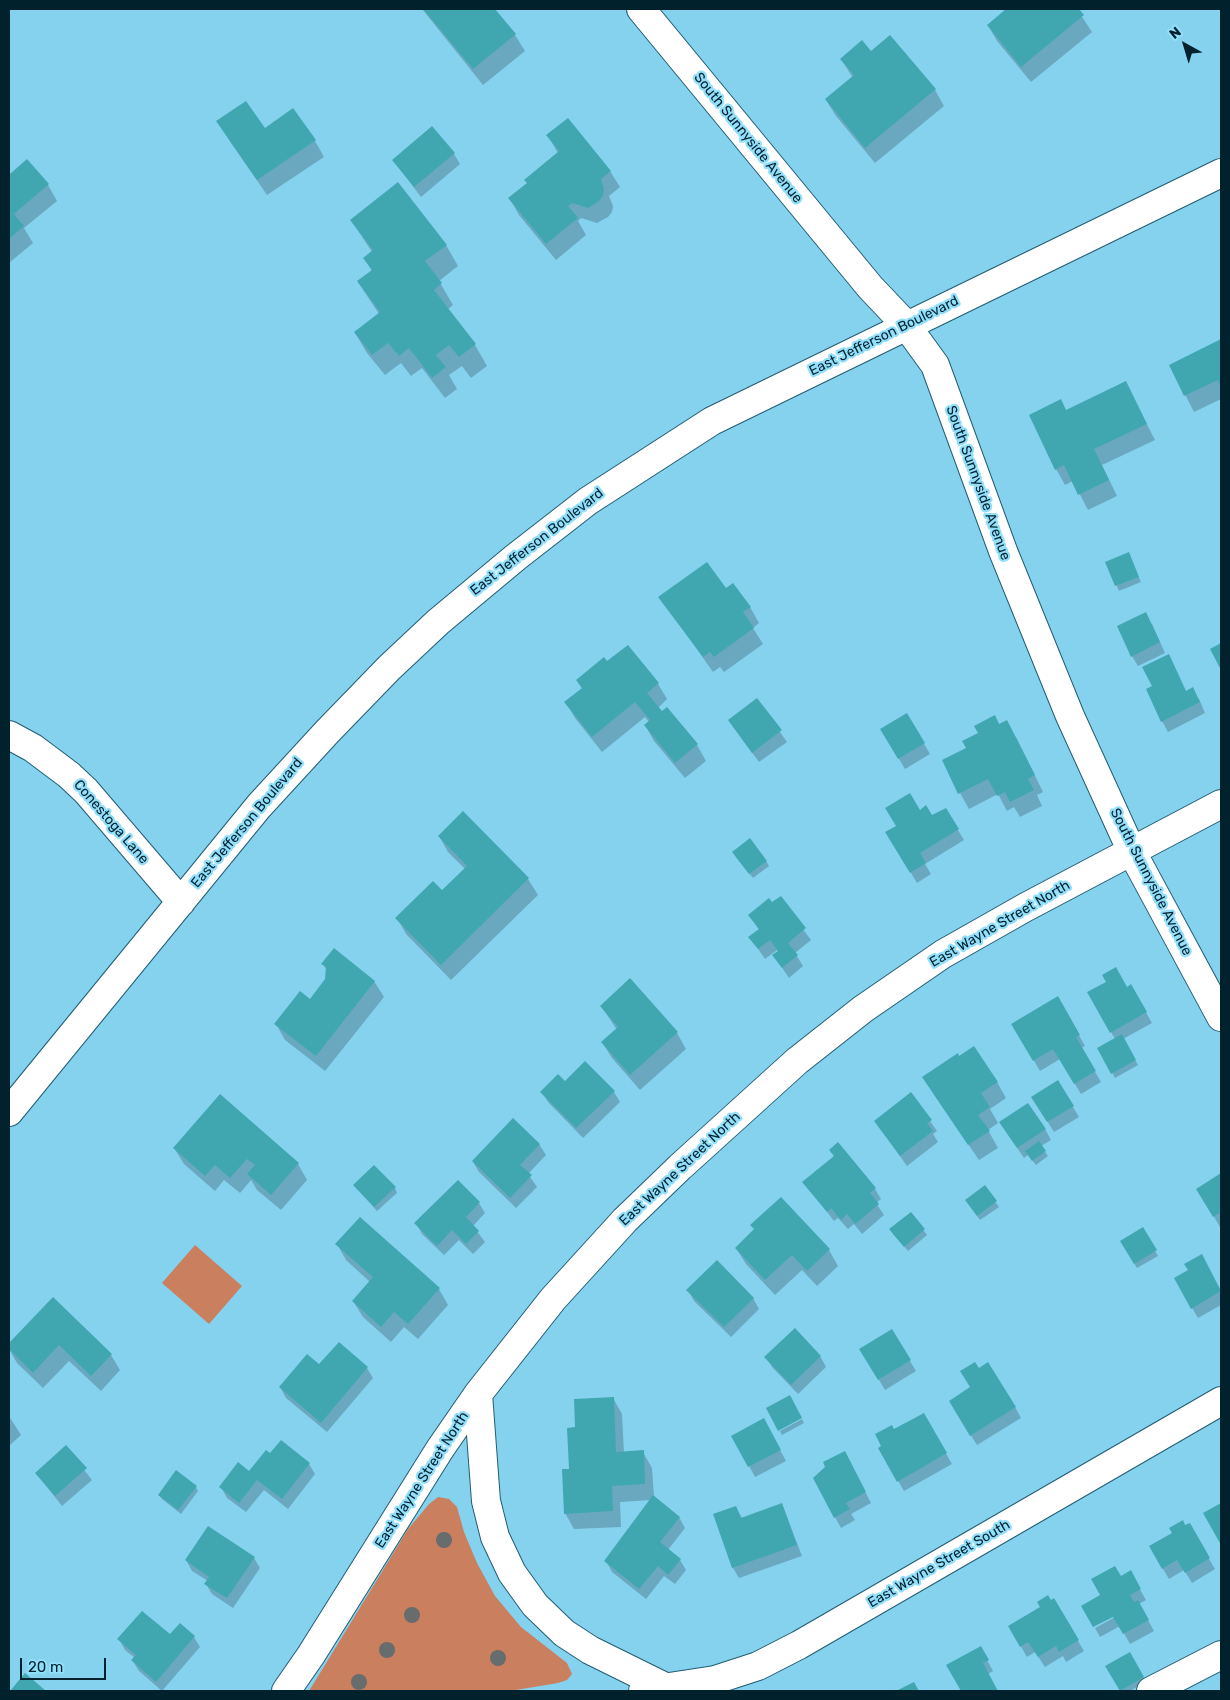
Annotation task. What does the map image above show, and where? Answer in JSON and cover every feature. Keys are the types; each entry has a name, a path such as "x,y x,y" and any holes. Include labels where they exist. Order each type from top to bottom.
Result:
{"street":[{"name":"South Sunnyside Avenue","path":"641,9 870,287 906,325 935,365 1030,621 1132,852 1221,1017"},
{"name":"East Jefferson Boulevard","path":"9,1112 272,791 340,718 438,622 516,557 588,501 712,421 1221,173"},
{"name":"Conestoga Lane","path":"9,735 40,753 86,791 180,902"},
{"name":"East Wayne Street North","path":"286,1691 311,1655 440,1449 478,1394 553,1300 625,1220 680,1167 797,1061 863,1009 943,954 1026,907 1221,804"},
{"path":"478,1394 486,1501 495,1536 512,1573 528,1595 564,1633 655,1690"},
{"name":"East Wayne Street South","path":"655,1690 715,1680 749,1669 799,1646 1221,1401"},
{"path":"1151,1691 1221,1655"}],"shaded area":[{"path":"195,1245 242,1286 209,1324 162,1283"},
{"path":"438,1497 449,1499 457,1507 464,1532 477,1563 495,1596 521,1627 567,1663 572,1674 567,1680 558,1683 510,1691 309,1691 408,1529 429,1504"}],"building":[{"path":"423,9 495,9 516,34 473,69"},
{"path":"1006,9 1079,9 1084,15 1021,67 987,25"},
{"path":"890,35 936,89 865,148 825,99 854,75 840,59 862,40 871,51"},
{"path":"246,101 265,128 293,108 316,140 257,180 216,121"},
{"path":"568,118 611,171 601,179 604,189 599,201 588,208 572,203 568,206 578,218 546,244 508,198 527,183 524,180 559,151 546,135"},
{"path":"432,126 455,153 414,187 392,160"},
{"path":"27,159 49,184 14,214 24,226 9,239 9,173"},
{"path":"398,182 447,245 425,261 442,283 434,290 476,344 459,357 449,345 436,355 446,367 432,378 409,348 399,356 388,343 372,355 354,332 380,312 357,281 372,270 363,258 373,250 350,220"},
{"path":"1221,339 1221,388 1218,380 1184,396 1169,365"},
{"path":"1126,381 1147,424 1094,449 1109,480 1078,495 1064,465 1055,470 1029,415 1061,399 1066,410"},
{"path":"1129,552 1139,577 1115,586 1105,562"},
{"path":"707,562 726,588 733,583 751,607 743,612 754,628 714,657 710,652 703,657 658,597"},
{"path":"1146,612 1160,642 1131,657 1117,626"},
{"path":"1221,643 1221,670 1210,649"},
{"path":"628,645 659,683 647,693 662,711 667,707 698,744 675,763 644,725 650,720 635,702 592,737 564,702 582,688 576,680 604,657 607,661"},
{"path":"1169,654 1186,691 1193,687 1200,702 1161,722 1146,689 1152,686 1142,667"},
{"path":"757,698 782,730 752,753 728,720"},
{"path":"907,713 925,743 898,759 880,729"},
{"path":"995,715 999,724 1007,720 1035,775 1028,779 1034,790 1010,802 1005,792 997,796 988,779 958,794 942,760 966,748 962,741 978,733 974,726"},
{"path":"910,793 920,810 926,805 932,815 946,808 959,829 920,853 926,863 910,873 885,832 896,826 885,808"},
{"path":"463,811 529,878 441,965 395,918 433,881 442,890 467,866 438,836"},
{"path":"750,838 767,861 749,874 732,852"},
{"path":"781,896 806,928 788,943 798,955 782,968 772,955 778,951 770,940 758,949 748,937 759,929 748,915 769,898 772,902"},
{"path":"334,948 375,981 316,1056 274,1024 300,991 310,999 325,979 326,967 321,964"},
{"path":"1116,967 1127,987 1131,984 1147,1012 1110,1033 1087,992 1106,982 1102,975"},
{"path":"630,978 678,1032 630,1075 601,1042 618,1027 600,1006"},
{"path":"1058,996 1080,1035 1076,1037 1096,1071 1074,1084 1053,1049 1033,1061 1011,1024"},
{"path":"1122,1034 1136,1060 1111,1074 1097,1048"},
{"path":"974,1046 998,1082 981,1093 990,1107 978,1115 990,1131 968,1145 922,1077 958,1053 959,1056"},
{"path":"585,1061 615,1091 576,1128 540,1092 558,1074 565,1081"},
{"path":"1058,1080 1074,1106 1047,1122 1031,1097"},
{"path":"911,1092 932,1120 927,1123 933,1131 900,1156 874,1121"},
{"path":"220,1094 299,1163 271,1195 247,1174 255,1165 247,1159 230,1178 215,1165 205,1176 173,1148"},
{"path":"1028,1103 1046,1129 1017,1148 999,1122"},
{"path":"513,1118 540,1144 520,1165 532,1175 510,1198 472,1161"},
{"path":"1039,1141 1046,1151 1032,1161 1025,1151"},
{"path":"838,1142 876,1188 870,1193 879,1204 855,1224 847,1214 841,1220 831,1208 827,1212 802,1182 834,1156 829,1150"},
{"path":"374,1165 396,1187 374,1207 353,1185"},
{"path":"1221,1173 1221,1212 1213,1217 1196,1189"},
{"path":"458,1180 480,1202 466,1217 479,1231 466,1244 452,1230 437,1246 414,1223"},
{"path":"985,1185 997,1201 977,1216 965,1200"},
{"path":"781,1197 830,1249 807,1271 792,1255 765,1280 735,1248 754,1229 750,1225"},
{"path":"911,1212 925,1229 904,1247 889,1229"},
{"path":"360,1217 440,1288 408,1324 394,1312 381,1327 352,1301 373,1277 335,1244"},
{"path":"1143,1227 1157,1250 1134,1264 1120,1241"},
{"path":"1202,1254 1221,1291 1191,1309 1174,1278 1188,1270 1184,1264"},
{"path":"717,1260 754,1298 724,1327 686,1290"},
{"path":"53,1297 112,1354 91,1376 59,1345 33,1373 9,1349 9,1343"},
{"path":"795,1328 821,1356 791,1385 764,1357"},
{"path":"892,1329 911,1360 878,1380 859,1349"},
{"path":"339,1342 368,1367 321,1423 279,1387 307,1354 319,1364"},
{"path":"975,1362 979,1368 988,1362 1016,1407 970,1436 949,1401 970,1387 960,1371"},
{"path":"790,1395 802,1418 778,1431 766,1408"},
{"path":"614,1397 616,1452 644,1450 645,1484 612,1486 613,1511 564,1514 562,1469 569,1469 567,1428 575,1427 574,1399"},
{"path":"924,1413 947,1453 897,1482 878,1448 881,1446 875,1434 892,1425 894,1429"},
{"path":"764,1418 781,1450 748,1467 731,1436"},
{"path":"281,1440 310,1463 282,1499 257,1480 239,1503 219,1487 238,1462 249,1471 266,1450 270,1453"},
{"path":"66,1445 87,1468 55,1496 35,1473"},
{"path":"845,1451 866,1492 846,1503 850,1509 834,1518 813,1478 825,1467 823,1462"},
{"path":"176,1470 197,1486 178,1510 158,1495"},
{"path":"653,1495 680,1517 660,1542 681,1559 668,1575 658,1566 639,1589 604,1561"},
{"path":"782,1503 797,1545 732,1568 713,1514 736,1506 741,1518"},
{"path":"1221,1503 1221,1545 1203,1513"},
{"path":"1183,1520 1185,1525 1190,1523 1210,1558 1185,1573 1177,1560 1162,1569 1149,1546 1172,1533 1169,1528"},
{"path":"208,1526 255,1557 227,1598 204,1584 209,1577 185,1560"},
{"path":"1115,1566 1121,1576 1131,1570 1141,1589 1130,1595 1134,1602 1138,1600 1149,1620 1123,1634 1113,1617 1093,1627 1081,1606 1100,1595 1091,1579"},
{"path":"1048,1595 1051,1600 1054,1598 1079,1640 1059,1652 1056,1646 1038,1657 1028,1642 1020,1647 1008,1626 1040,1607 1037,1602"},
{"path":"142,1611 170,1634 180,1623 195,1636 156,1682 131,1660 136,1655 117,1639"},
{"path":"981,1646 989,1660 983,1663 998,1691 961,1691 946,1665"},
{"path":"1130,1652 1144,1677 1120,1691 1105,1666"},
{"path":"25,1673 46,1691 10,1691"},
{"path":"914,1682 919,1691 896,1691"}]}
